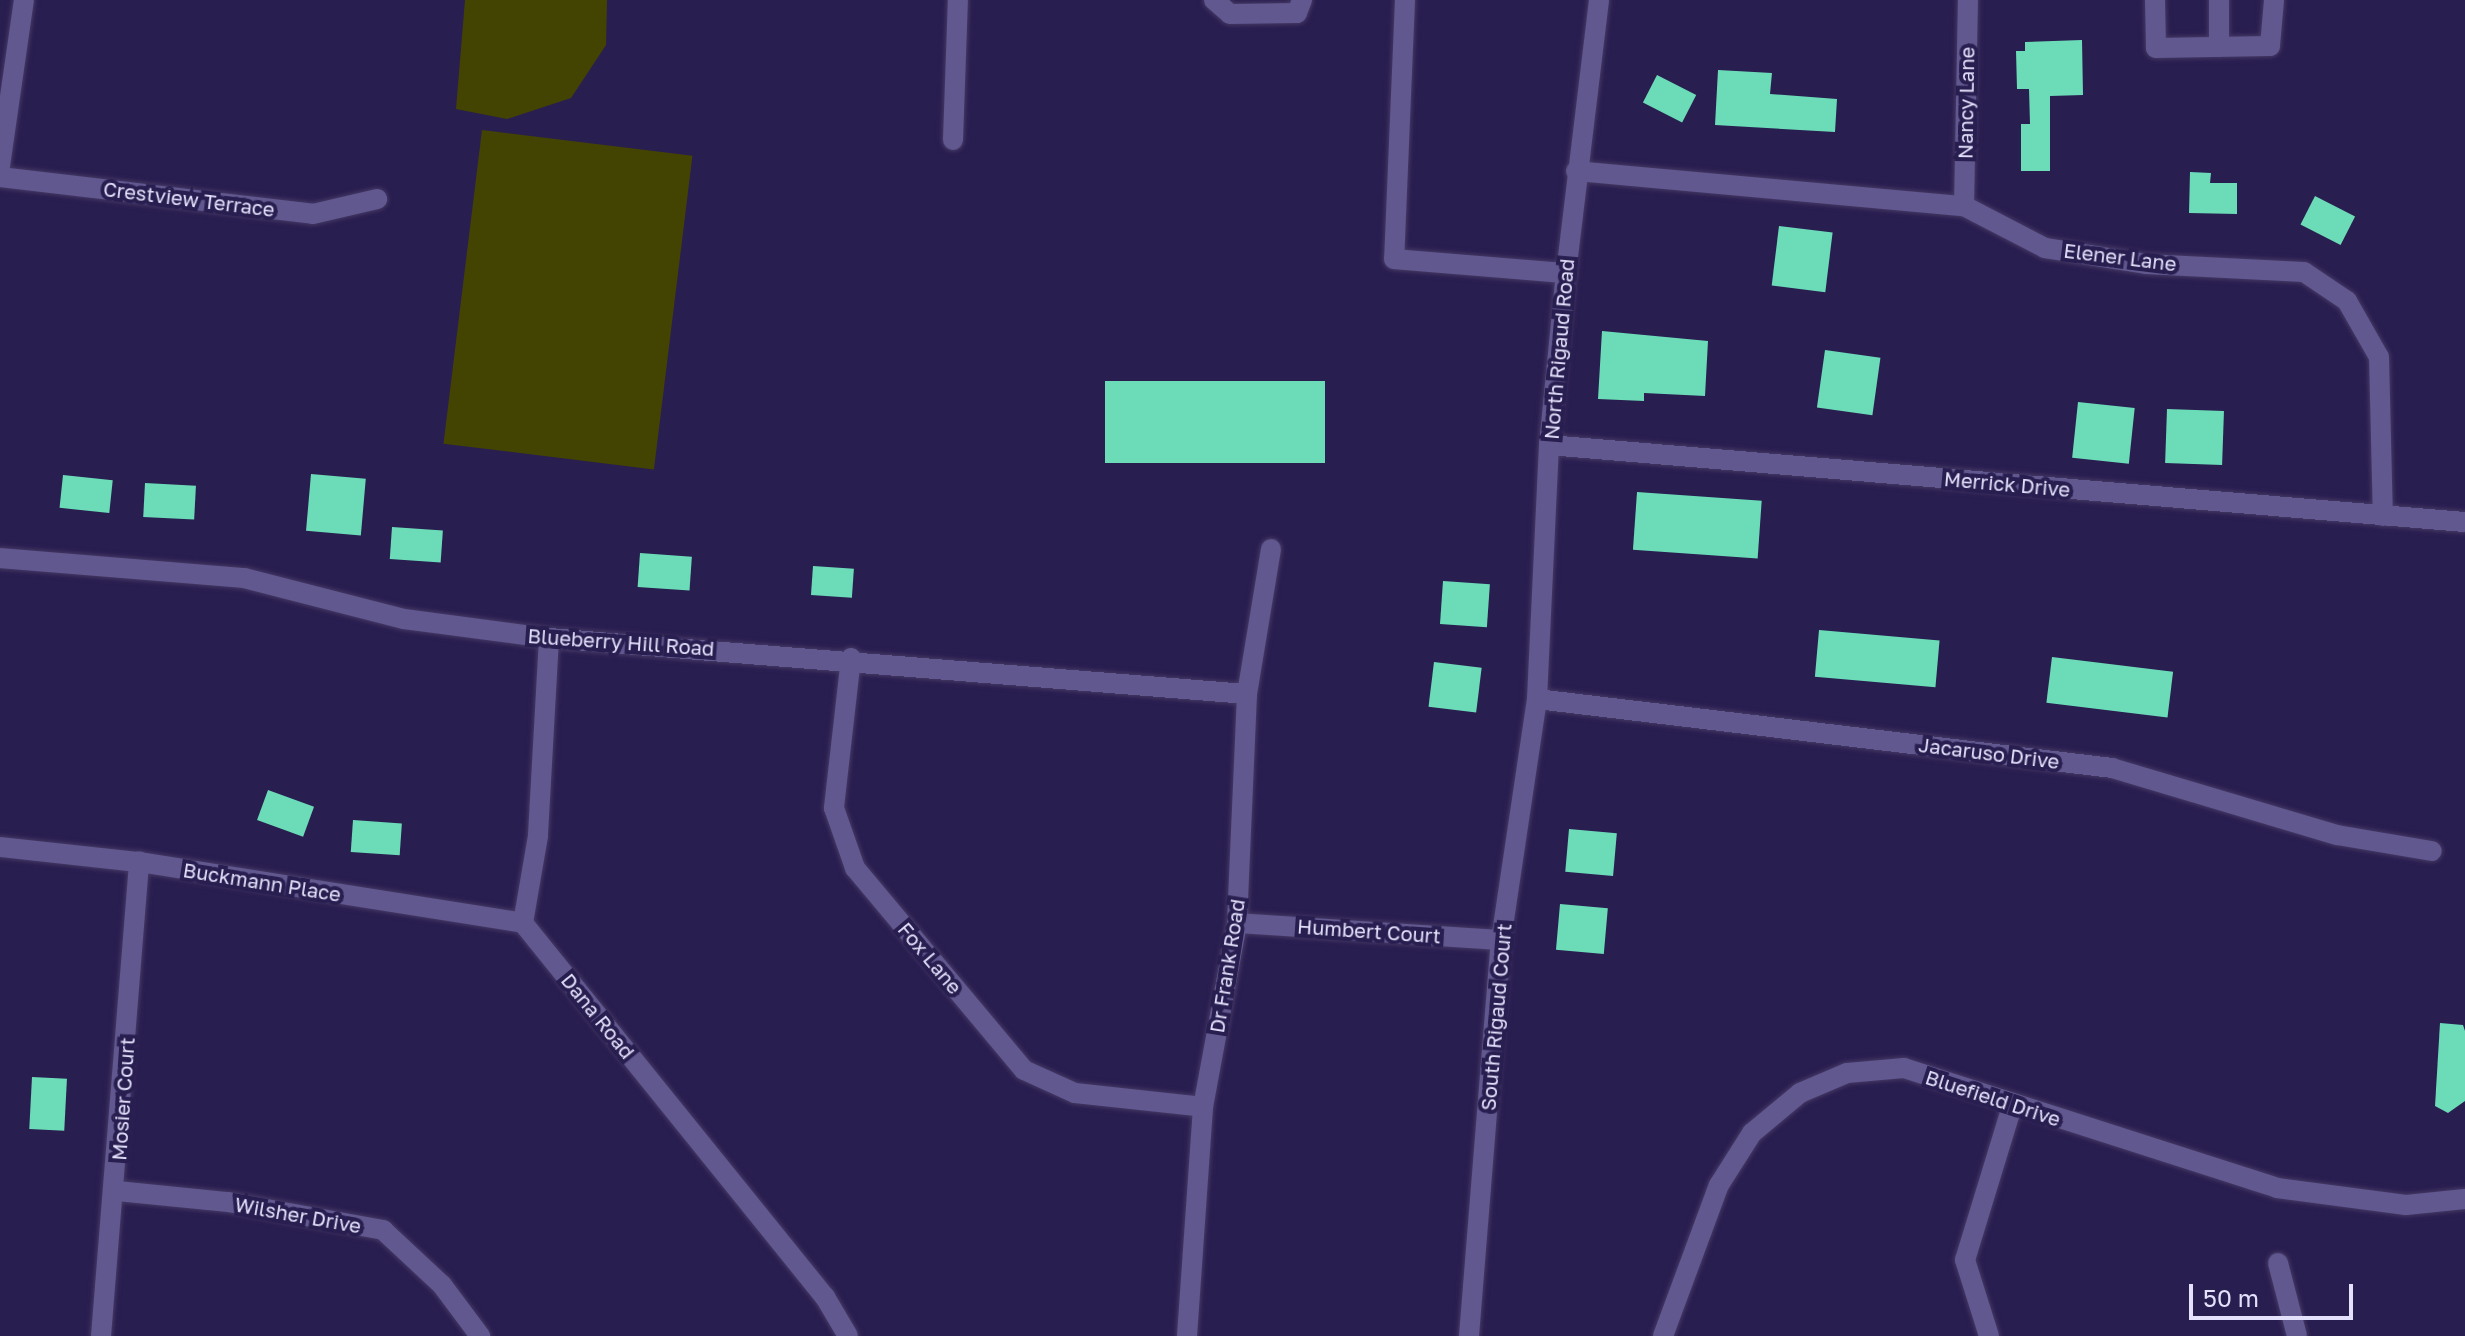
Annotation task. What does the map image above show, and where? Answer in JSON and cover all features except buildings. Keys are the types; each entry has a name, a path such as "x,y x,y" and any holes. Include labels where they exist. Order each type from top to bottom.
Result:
{"street":[{"path":"0,166 24,0"},
{"path":"953,140 958,0"},
{"path":"1214,0 1230,14 1297,13 1302,0"},
{"path":"1405,0 1394,259 1566,273"},
{"name":"North Rigaud Road","path":"1537,699 1549,445 1576,171 1599,0"},
{"name":"Nancy Lane","path":"1964,206 1968,0"},
{"path":"2155,0 2156,48 2270,46 2274,0"},
{"path":"2219,0 2219,47"},
{"name":"Elener Lane","path":"1576,171 1964,206 2045,248 2146,264 2304,272 2347,301 2379,357 2383,516"},
{"name":"Crestview Terrace","path":"0,177 313,214 377,199"},
{"name":"Merrick Drive","path":"1549,445 2465,522"},
{"name":"Dr Frank Road","path":"1187,1336 1203,1107 1237,923 1247,694 1271,549"},
{"name":"Blueberry Hill Road","path":"0,558 244,578 404,619 549,638 851,658 1247,694"},
{"path":"523,923 538,836 549,638"},
{"name":"Fox Lane","path":"851,658 834,808 855,868 1024,1070 1075,1093 1203,1107"},
{"name":"Jacaruso Drive","path":"1537,699 2112,768 2337,835 2432,851"},
{"name":"South Rigaud Court","path":"1469,1336 1501,940 1537,699"},
{"name":"Buckmann Place","path":"0,847 139,862 523,923"},
{"name":"Mosier Court","path":"101,1336 117,1191 139,862"},
{"name":"Dana Road","path":"523,923 825,1297 848,1336"},
{"name":"Humbert Court","path":"1237,923 1501,940"},
{"name":"Bluefield Drive","path":"1663,1336 1719,1185 1752,1133 1800,1093 1847,1073 1904,1068 2012,1106 2277,1188 2406,1205 2465,1199"},
{"path":"1989,1336 1965,1260 2012,1106"},
{"name":"Wilsher Drive","path":"117,1191 228,1202 383,1230 442,1285 480,1336"},
{"path":"2278,1263 2297,1336"}],"shaded area":[{"path":"465,0 607,0 606,45 571,98 507,119 456,109"},
{"path":"482,130 692,156 654,469 443,444"}]}
